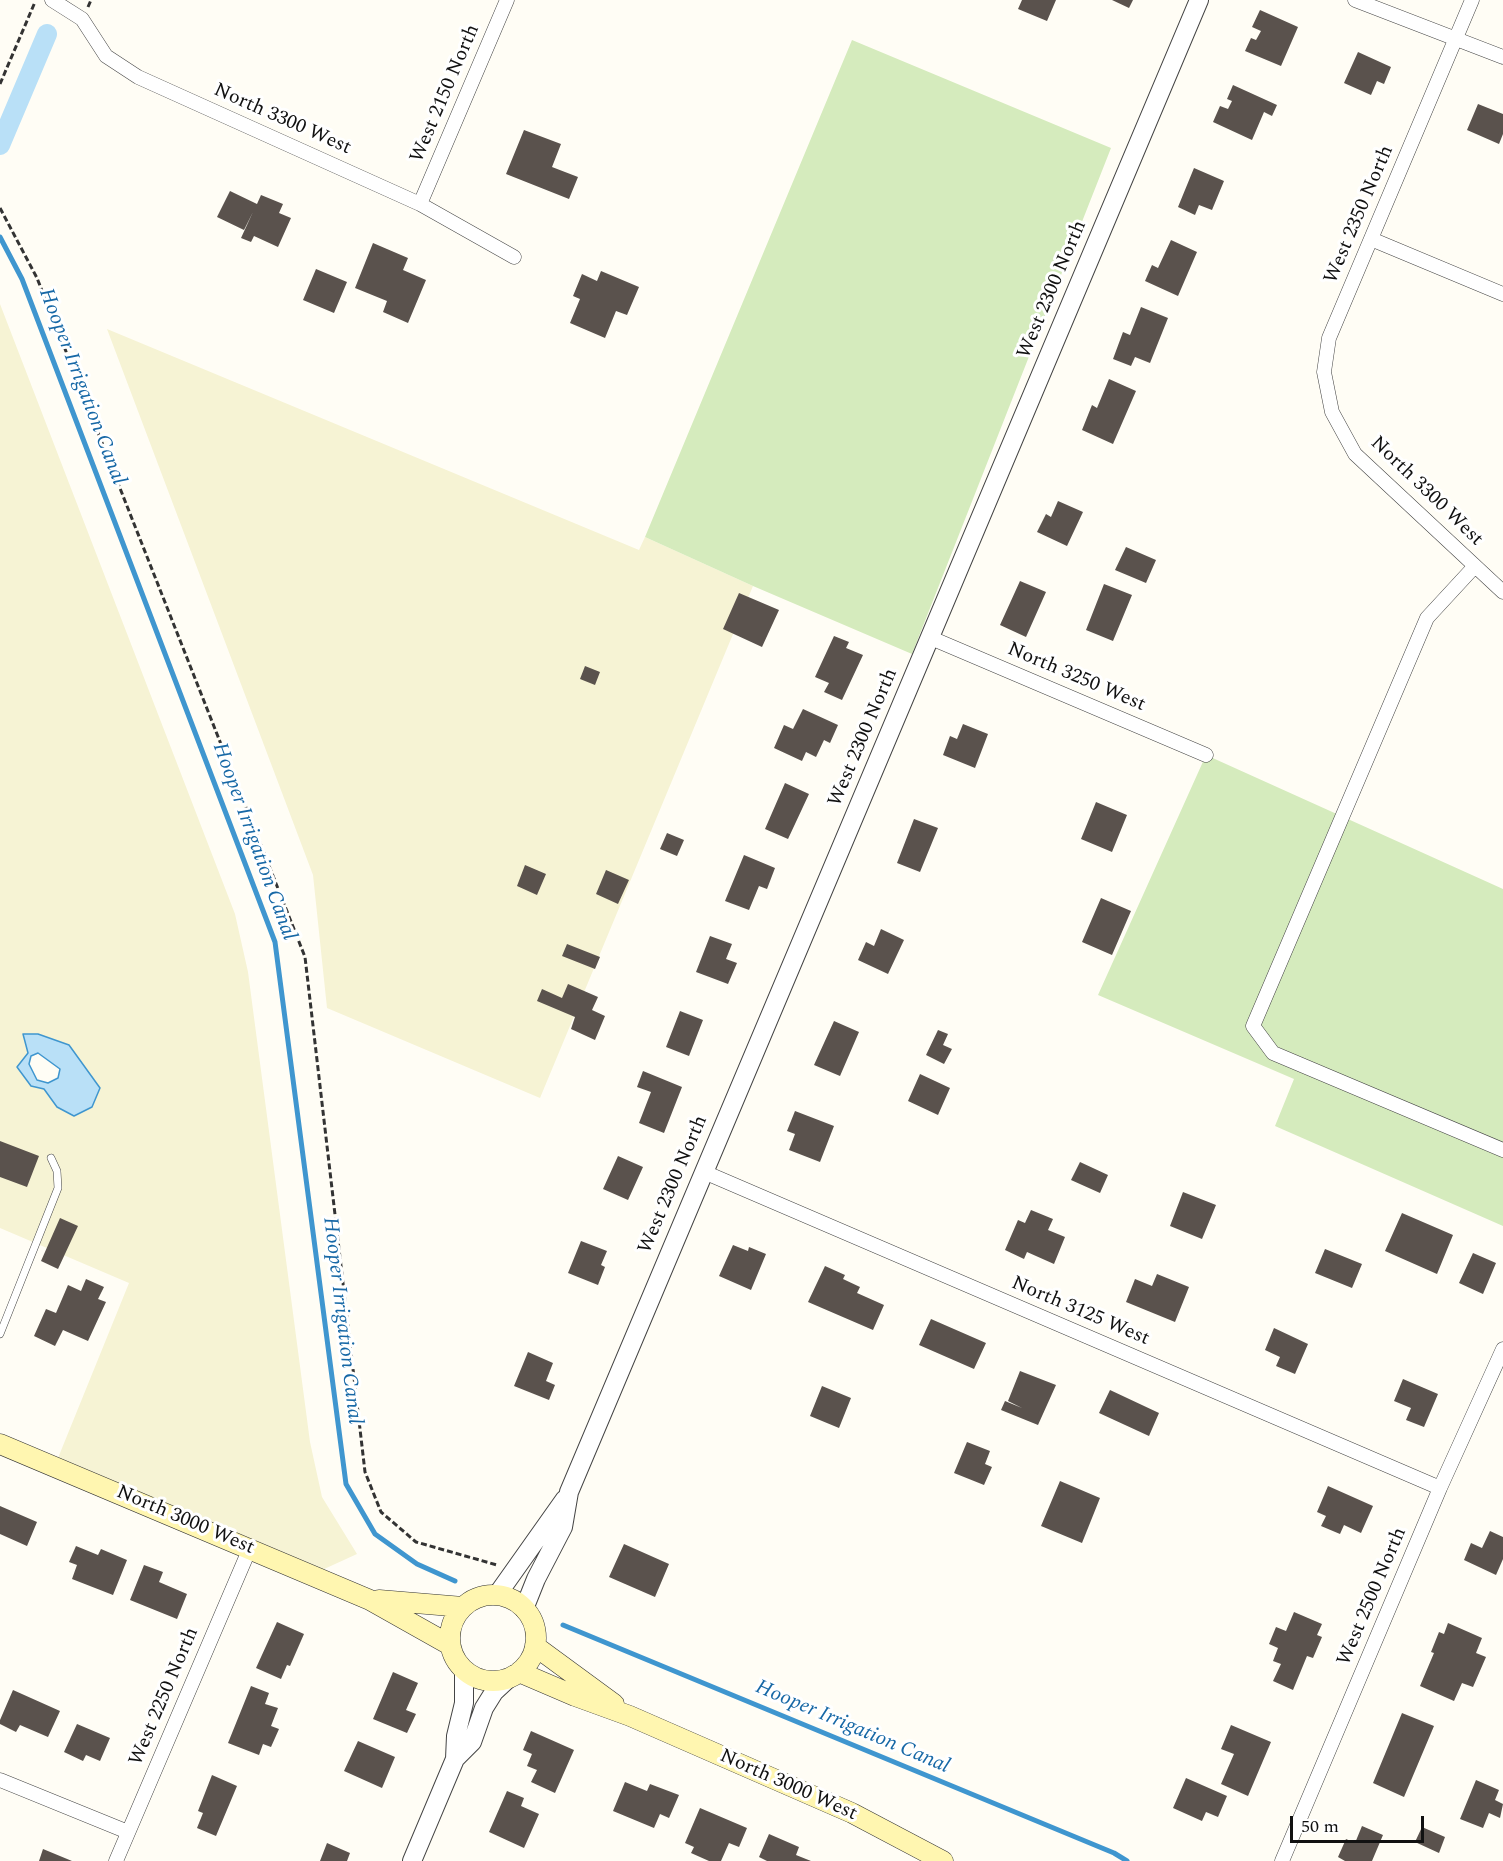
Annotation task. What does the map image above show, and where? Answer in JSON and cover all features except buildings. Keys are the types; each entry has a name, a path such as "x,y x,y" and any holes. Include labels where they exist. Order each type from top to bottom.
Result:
{"main road":[{"name":"North 3000 West","path":"0,1444 370,1600 450,1645"},
{"path":"497,1595 514,1600 524,1609 532,1620 536,1633 535,1646 527,1665 514,1676 494,1681 481,1680 464,1671 455,1659 450,1645 450,1630 455,1617 463,1607 479,1598 497,1595"},
{"name":"North 3000 West","path":"370,1600 463,1607"},
{"name":"North 3000 West","path":"535,1646 630,1716"},
{"name":"North 3000 West","path":"514,1676 630,1716 852,1813 943,1861"}],"street":[{"name":"North 3300 West","path":"52,0 82,19 106,56 138,77 420,204 514,257"},
{"name":"West 2150 North","path":"420,204 507,0"},
{"name":"West 2300 North","path":"497,1595 569,1492 1199,0"},
{"path":"1355,0 1503,57"},
{"name":"West 2350 North","path":"1332,412 1324,372 1329,338 1472,0"},
{"path":"1371,239 1503,294"},
{"name":"North 3300 West","path":"1332,412 1355,454 1503,592"},
{"path":"1475,566 1427,618 1253,1026 1273,1053 1503,1150"},
{"name":"North 3250 West","path":"931,638 1206,755"},
{"name":"North 3125 West","path":"704,1172 1440,1488"},
{"name":"West 2500 North","path":"1282,1861 1440,1488 1503,1349"},
{"name":"West 2300 North","path":"524,1609 536,1579 563,1527 569,1492"},
{"name":"West 2250 North","path":"116,1861 250,1548"},
{"path":"412,1861 455,1759 456,1736 464,1703 464,1671"},
{"path":"455,1759 472,1742 484,1708 494,1692 514,1676"},
{"path":"0,1780 128,1832"}],"lane":[{"path":"0,1334 58,1188 57,1171 51,1158"}],"path":[{"path":"0,84 36,0"},
{"path":"0,208 37,278 305,957 365,1472 381,1512 417,1542 499,1566"}],"shaded area":[{"path":"0,304 235,914 248,972 310,1442 322,1497 357,1554 322,1570 58,1458 129,1283 0,1228","holes":["24,1034 100,1088 57,1107 44,1089 17,1067 28,1053"]},
{"path":"107,329 639,550 645,537 753,586 540,1098 327,1008 313,875"}],"green space":[{"path":"852,40 1111,148 912,654 645,537"},
{"path":"1206,755 1503,889 1503,1226 1275,1126 1294,1079 1098,995"}],"water":[{"path":"23,1034 38,1034 69,1045 100,1088 92,1107 74,1116 57,1107 44,1089 31,1086 17,1067 28,1053","holes":["38,1053 60,1069 58,1078 48,1083 37,1080 29,1064 31,1056"]}],"waterway":[{"path":"0,145 47,34"},
{"name":"Hooper Irrigation Canal","path":"0,237 22,279 275,942 346,1484 375,1534 417,1564 455,1581"},
{"name":"Hooper Irrigation Canal","path":"563,1625 1114,1853 1127,1861"}]}
